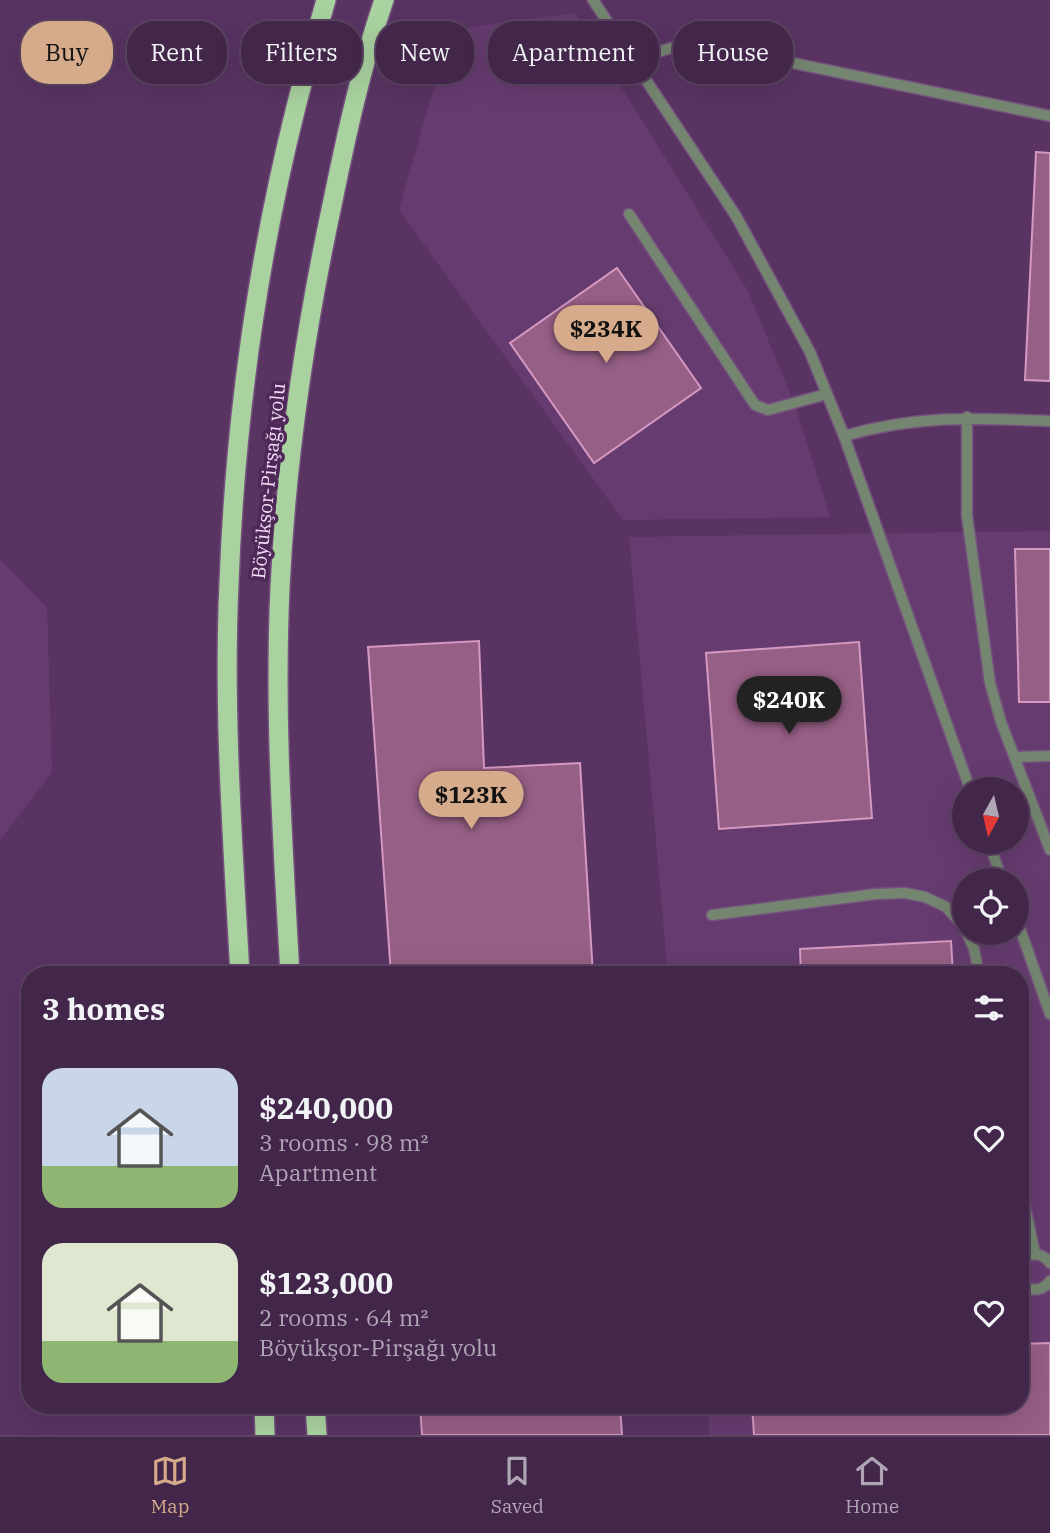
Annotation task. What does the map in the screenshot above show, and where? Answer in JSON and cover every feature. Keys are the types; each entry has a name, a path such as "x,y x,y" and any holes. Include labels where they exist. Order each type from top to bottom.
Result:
{"highway":[{"name":"Böyükşor-Pirşağı yolu","path":"240,966 228,706 228,584 237,460 250,343 270,232 296,108 326,0"},
{"name":"Böyükşor-Pirşağı yolu","path":"290,966 279,710 280,588 290,461 324,242 349,123 384,0"},
{"path":"264,1414 265,1435"},
{"path":"316,1414 317,1435"}],"lane":[{"path":"593,0 607,21"},
{"path":"659,52 671,48 719,49 1050,116"},
{"path":"649,84 736,216 810,352 844,436 966,777"},
{"path":"629,214 755,405 768,410 827,394"},
{"path":"844,436 882,425 920,420 967,417 1050,421"},
{"path":"967,417 967,516 990,683 1001,722 1050,850"},
{"path":"1015,757 1050,756"},
{"path":"712,915 876,894 905,893 925,897 946,907 952,914"},
{"path":"972,945 977,966"},
{"path":"1026,945 1050,1014"},
{"path":"1029,1225 1035,1254"},
{"path":"1029,1255 1035,1254 1049,1260"},
{"path":"1029,1289 1049,1286"}],"shaded area":[{"path":"575,13 580,21 516,21"},
{"path":"488,25 488,84 619,84 748,291 796,408 830,517 623,520 399,210 435,84 474,84 474,27"},
{"path":"1050,531 1050,1435 710,1435 708,1414 1029,1414 1029,966 667,966 629,537"},
{"path":"0,559 47,608 52,772 0,840"}],"building":[{"path":"1036,152 1050,153 1050,381 1025,380"},
{"path":"617,268 701,388 594,463 510,343"},
{"path":"1015,549 1050,549 1050,702 1019,702"},
{"path":"479,641 484,768 580,763 592,966 390,966 368,647"},
{"path":"859,642 872,818 719,829 706,653"},
{"path":"951,941 952,966 801,966 800,949"},
{"path":"1050,1343 1050,1435 754,1435 753,1414 1029,1414 1029,1344"},
{"path":"421,1414 621,1414 622,1435 422,1435"}]}
